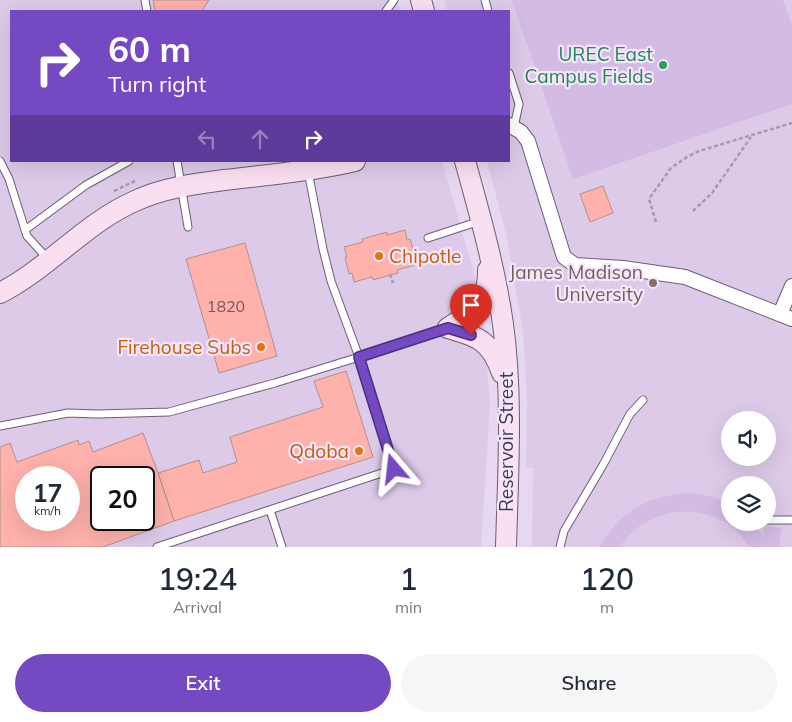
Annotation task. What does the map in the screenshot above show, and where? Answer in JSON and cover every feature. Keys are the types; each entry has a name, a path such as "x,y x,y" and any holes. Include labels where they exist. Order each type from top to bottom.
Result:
{"main road":[{"path":"0,293 25,278 104,218 150,194 180,186 307,165 344,162"},
{"name":"Reservoir Street","path":"465,162 496,279 508,370 506,547"},
{"path":"448,328 479,305 485,294 488,282 488,246"},
{"path":"448,328 471,335 488,346 500,368 508,392"}],"street":[{"path":"512,126 524,135 528,141 564,256 575,265 623,268 685,276 786,316 792,286"}],"lane":[{"path":"510,77 518,104 512,126"},
{"path":"0,162 9,179 27,236 49,260"},
{"path":"25,230 86,186 127,162"},
{"path":"177,162 188,227"},
{"path":"157,547 394,469 359,357 331,281 307,165"},
{"path":"428,238 481,221"},
{"path":"0,426 68,413 168,412 257,388 448,328"},
{"path":"560,547 564,531 630,414 643,400"},
{"path":"270,510 282,547"},
{"path":"776,520 792,520"}],"path":[{"path":"656,222 649,199 671,168 699,151 792,123"},
{"path":"693,211 712,193 752,136"},
{"path":"390,274 393,283"}],"shaded area":[{"path":"0,0 396,0 400,10 10,10 10,162 442,162 482,301 490,404 481,547 0,547"},
{"name":"James Madison University","path":"444,0 792,0 792,547 532,547 533,468 526,468 527,399 523,331 506,234 487,162 510,162 510,10 447,10"},
{"name":"UREC East Campus Fields","path":"512,0 783,0 792,25 792,104 573,179"},
{"path":"691,493 721,500 721,521 703,513 687,511 672,513 656,517 643,524 630,534 620,547 600,547 617,523 627,514 649,501 676,494"},
{"path":"776,527 781,528 780,547 750,547 736,531 760,531 763,536 764,531 776,531"}],"building":[{"path":"153,0 209,0 204,10 155,10"},
{"path":"603,186 613,213 590,222 580,194"},
{"name":"Chipotle","path":"405,230 407,240 410,239 415,255 412,256 415,265 397,270 398,273 373,280 372,277 354,282 352,273 349,274 344,247 363,242 362,239 387,232 387,235"},
{"path":"245,243 277,356 219,373 186,259"},
{"path":"346,371 373,457 174,521 158,473 199,460 203,473 237,462 230,437 323,407 314,381"},
{"path":"143,433 158,473 174,521 155,528 155,466 90,466 90,531 147,531 103,547 0,547 0,447 10,443 17,462 78,440 79,445 89,441 93,452"}],"place":[{"name":"UREC East Campus Fields","path":"663,65"},
{"name":"Chipotle","path":"379,256"},
{"name":"James Madison University","path":"653,283"},
{"name":"Firehouse Subs","path":"261,347"},
{"name":"Qdoba","path":"359,451"}],"route":[{"path":"394,469 359,357 448,328 471,335"}]}
